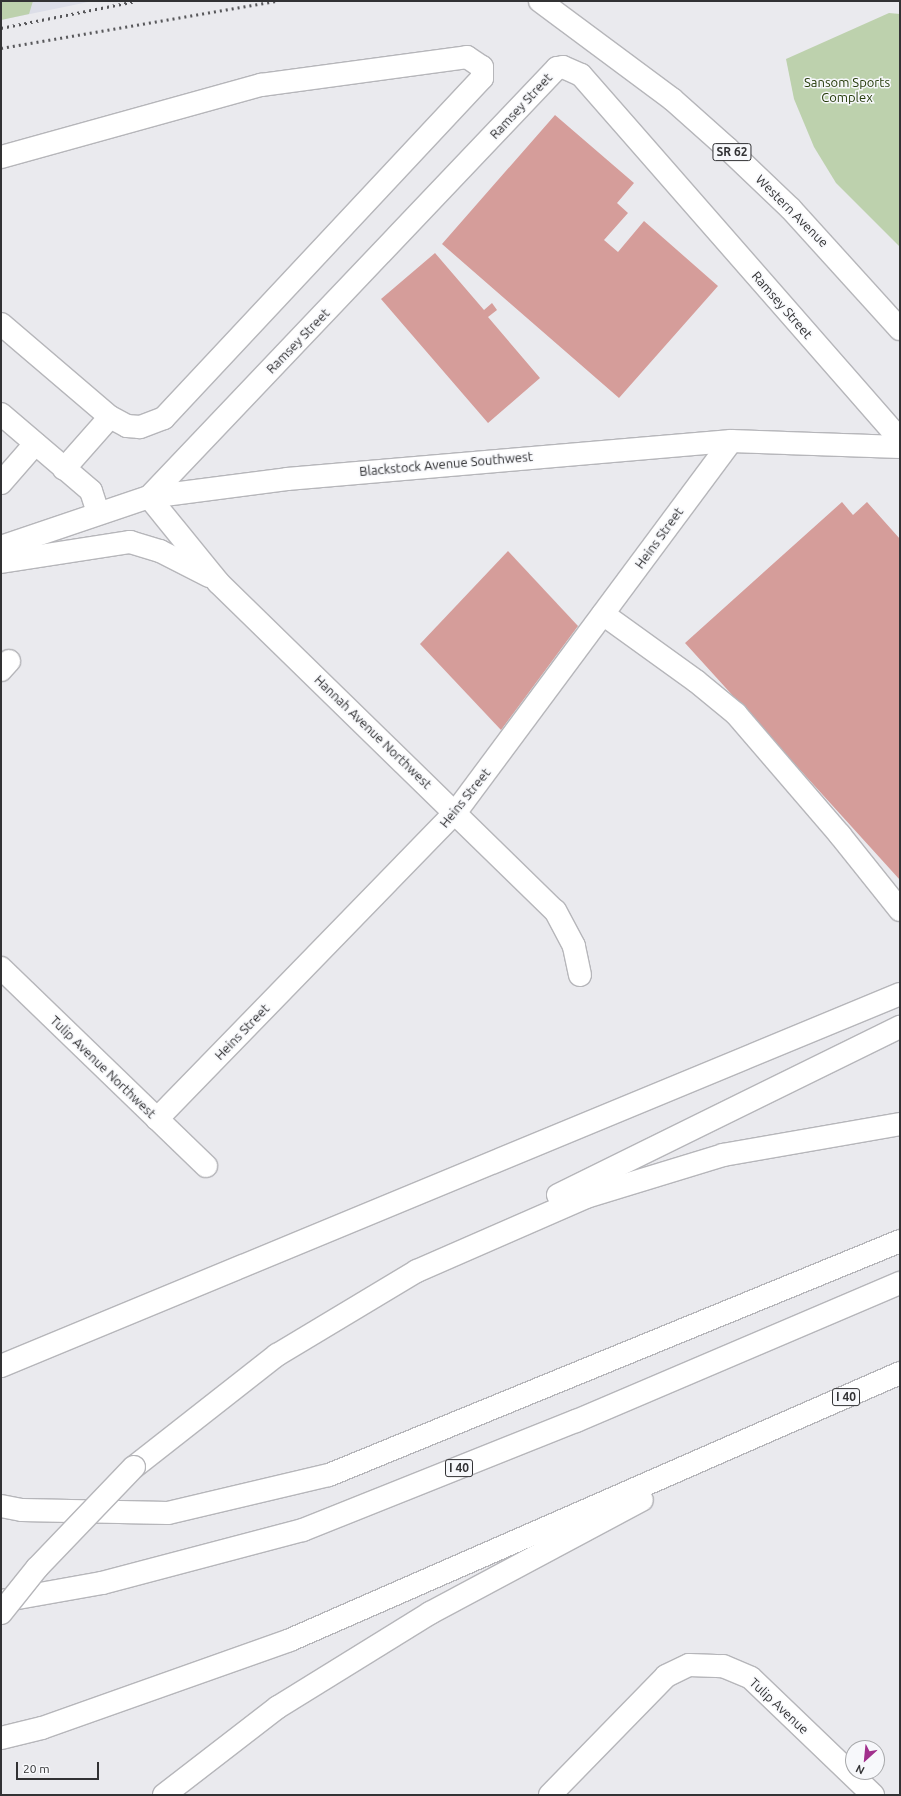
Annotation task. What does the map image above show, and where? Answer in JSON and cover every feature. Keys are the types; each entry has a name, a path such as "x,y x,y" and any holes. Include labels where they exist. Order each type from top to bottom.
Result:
{"main road":[{"name":"Western Avenue","path":"540,1 672,99 727,148 796,214 900,329"},
{"path":"1,157 260,85 467,57 482,67 482,78 164,418 140,427 127,426 110,417 1,324"},
{"name":"Ramsey Street","path":"150,497 557,68 563,67 581,75 900,440"},
{"path":"1,414 91,491 98,512"},
{"path":"64,469 110,417"},
{"name":"Blackstock Avenue Southwest","path":"1,547 98,512 150,497 295,478 731,441 900,448"},
{"name":"Heins Street","path":"157,1119 455,813 731,441"},
{"path":"1,483 35,444"},
{"name":"Hannah Avenue Northwest","path":"150,497 218,582 555,911 574,946 580,975"},
{"path":"1,562 130,542 160,551 218,582"},
{"path":"603,614 696,681 736,714 900,910"},
{"name":"Tulip Avenue Northwest","path":"1,968 206,1166"},
{"path":"1,1366 900,994"},
{"path":"1,1613 37,1568 134,1467 277,1355 417,1271 634,1155 900,1027"},
{"path":"417,1271 586,1197 723,1155 900,1124"},
{"path":"1,1506 22,1510 168,1513 329,1475 900,1241"},
{"name":"I 40","path":"1,1601 102,1583 303,1530 576,1421 900,1283"},
{"name":"I 40","path":"1,1738 42,1728 290,1640 900,1373"},
{"path":"164,1795 278,1706 430,1613 791,1421"},
{"name":"Tulip Avenue","path":"550,1795 666,1676 689,1665 723,1666 751,1678 873,1795"}],"shaded area":[{"path":"1,1 93,1 1,20"}],"green space":[{"path":"1,1 33,1 29,14 1,20"},
{"name":"Sansom Sports Complex","path":"889,13 900,14 900,247 836,183 814,147 794,99 786,59"}],"building":[{"path":"555,115 634,183 617,203 628,213 604,240 618,252 644,221 718,286 619,398 442,244"},
{"path":"435,253 484,310 492,303 497,310 488,317 540,378 488,423 381,299"},
{"path":"842,502 853,515 867,502 900,539 900,880 685,643"},
{"path":"508,551 578,626 501,730 420,644"}],"railway":[{"path":"1,28 136,1"},
{"path":"1,48 276,1"}]}
